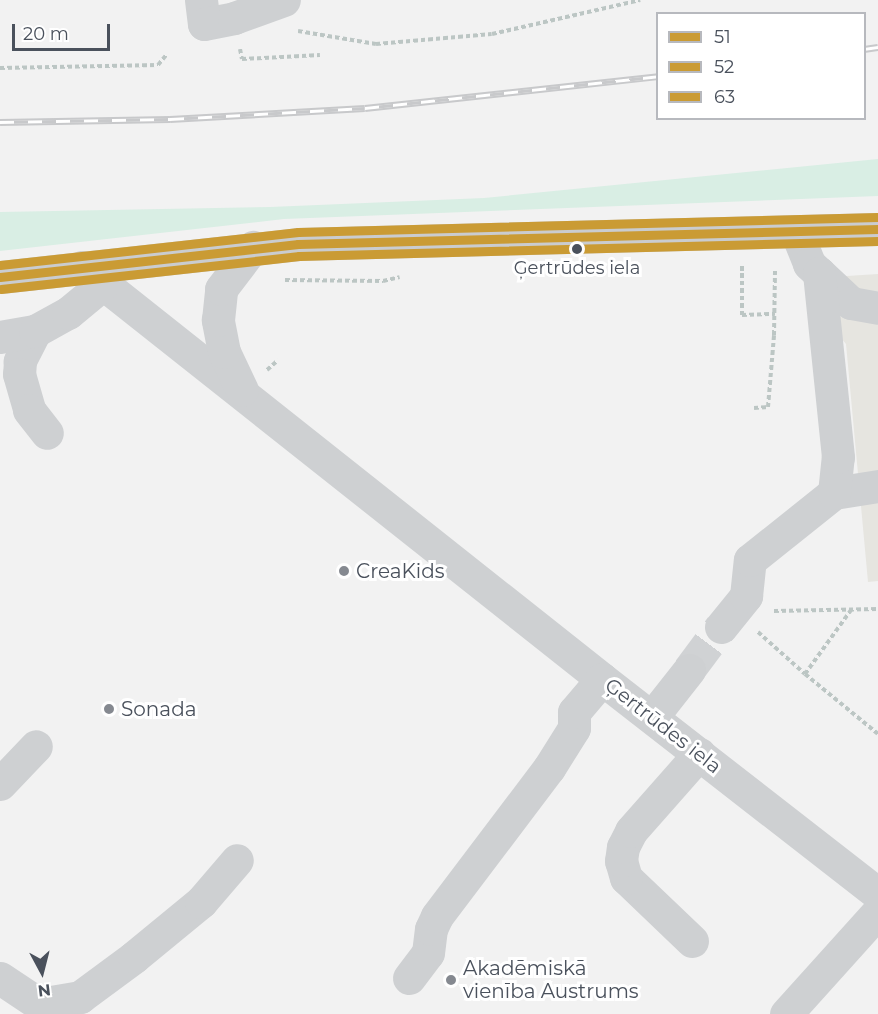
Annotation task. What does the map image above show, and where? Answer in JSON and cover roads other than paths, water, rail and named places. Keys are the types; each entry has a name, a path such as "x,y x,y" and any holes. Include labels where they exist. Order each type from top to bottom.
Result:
{"main road":[{"path":"0,277 92,276 254,247 878,229"}],"street":[{"path":"202,12 234,18 288,15"},
{"path":"796,231 809,264 851,303 878,308"},
{"path":"244,394 224,352 218,320 221,289 254,247"},
{"path":"819,273 838,457 834,493"},
{"path":"0,337 35,331 68,314 92,276"},
{"name":"Ģertrūdes iela","path":"92,276 876,894"},
{"path":"35,331 20,361 19,374 29,410 47,433"},
{"path":"730,617 746,596 750,560 834,493 878,486"},
{"path":"652,717 689,670"},
{"path":"409,978 428,953 431,929 437,916 549,768 574,728 574,712 602,679"},
{"path":"0,784 36,746"},
{"path":"692,941 626,878 621,861 623,847 632,831 699,754"},
{"path":"0,978 39,1004 80,997 134,957 201,902 237,860"},
{"path":"786,1014 876,894"},
{"path":"0,978 4,991 4,1005 0,1010"}],"tunnel":[{"path":"689,670 721,627"}],"railway":[{"path":"866,49 878,47"},
{"path":"0,122 170,119 365,108 656,76"}],"place":[{"name":"Ģertrūdes iela","path":"577,249"},
{"name":"CreaKids","path":"344,571"},
{"name":"Sonada","path":"109,709"},
{"name":"Akadēmiskā vienība Austrums","path":"451,980"}]}
